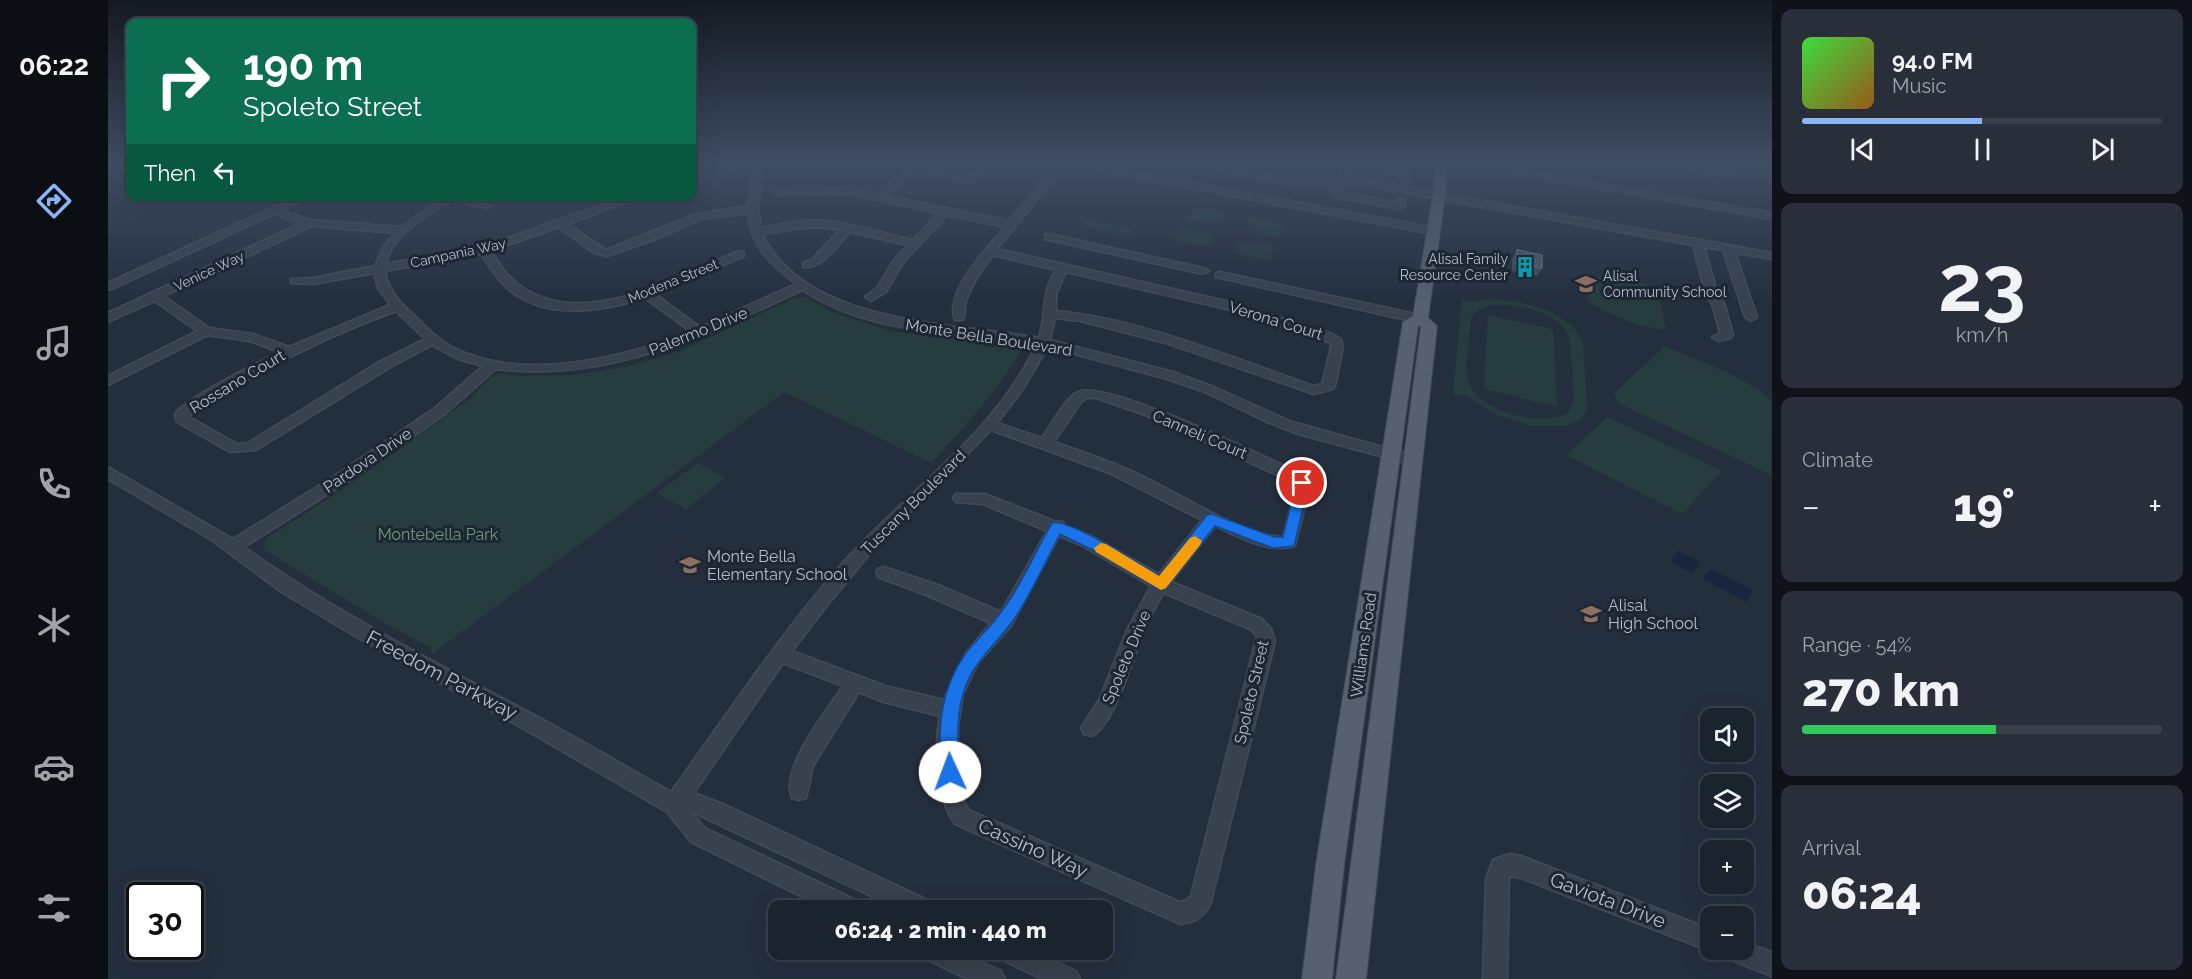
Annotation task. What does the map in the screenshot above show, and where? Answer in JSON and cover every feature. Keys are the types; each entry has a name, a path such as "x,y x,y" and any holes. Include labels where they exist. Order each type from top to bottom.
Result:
{"main road":[{"name":"Williams Road","path":"1317,979 1330,864 1378,539 1403,457 1429,326 1420,319 1437,209"},
{"name":"Williams Road","path":"1351,979 1384,706 1403,457"},
{"path":"1378,539 1385,571 1368,691 1384,706"}],"street":[{"path":"108,286 279,209"},
{"path":"380,269 385,253 403,230 433,209"},
{"name":"Campania Way","path":"295,280 313,281 484,250 604,209"},
{"path":"562,224 598,250 607,253 700,216 752,209"},
{"name":"Monte Bella Boulevard","path":"752,209 755,232 770,256 804,285 846,306 905,324 1044,342 1166,374 1204,387 1286,424 1403,457"},
{"path":"940,209 1012,225"},
{"path":"959,317 959,303 974,271 1026,209"},
{"path":"1315,209 1434,231"},
{"path":"1509,209 1772,256"},
{"path":"1728,209 1772,216"},
{"path":"871,297 882,290 898,262 946,210"},
{"path":"274,211 310,223 403,230"},
{"name":"Venice Way","path":"108,318 310,223"},
{"path":"755,232 812,224 849,227 914,243"},
{"path":"807,265 816,261 849,227"},
{"path":"1049,237 1203,271 1208,276 1220,275 1420,319"},
{"path":"1698,243 1712,296 1718,303 1727,335 1718,337"},
{"path":"1728,249 1751,317"},
{"name":"Modena Street","path":"484,250 493,265 505,278 529,298 543,304 567,308 599,307 646,293 740,254"},
{"name":"Verona Court","path":"990,251 1234,307 1332,338 1338,344 1329,384 1326,388 1314,390 1173,341 1080,318 1048,314"},
{"path":"1044,342 1048,327 1050,291 1063,268"},
{"name":"Palermo Drive","path":"380,269 383,287 398,306 433,340 453,352 494,364 544,368 606,362 658,349 700,333 804,285"},
{"path":"646,293 700,333"},
{"path":"156,296 206,331 242,336 287,351"},
{"name":"Rossano Court","path":"398,306 326,333 287,351 194,405 182,414 182,420 235,449 251,447 384,365 433,340"},
{"path":"108,381 206,331"},
{"name":"Tuscany Boulevard","path":"674,805 782,655 852,563 906,505 989,424 1023,378 1044,342"},
{"name":"Pardova Drive","path":"232,547 332,484 440,411 494,364"},
{"name":"Canneli Court","path":"989,424 1131,477 1212,519 1273,542 1288,542 1302,483 1295,475 1150,412 1093,394 1084,394 1077,398 1045,444"},
{"name":"Freedom Parkway","path":"108,472 216,535 286,586 370,637 533,723 674,805 698,835 831,900"},
{"name":"Spoleto Street","path":"961,498 985,499 1057,526 1100,547 1161,584 1198,602 1252,622 1262,630 1266,637 1200,903"},
{"name":"Spoleto Drive","path":"1090,728 1102,714 1135,631 1151,598 1212,519"},
{"name":"Cassino Way","path":"1057,526 1005,621 965,669 954,694 948,726 954,806 962,817 1180,913 1190,912 1200,903"},
{"path":"884,573 932,590 1005,621"},
{"path":"782,655 854,684 910,702 950,710"},
{"path":"799,791 804,764 854,684"},
{"name":"Freedom Parkway","path":"674,805 689,801 718,812 903,900"},
{"name":"Gaviota Drive","path":"1495,979 1497,879 1498,873 1504,866 1521,867 1700,936"},
{"path":"1754,957 1772,964"},
{"path":"953,960 993,979"},
{"path":"1027,960 1068,979"}],"green space":[{"path":"1194,209 1226,213 1223,220 1205,223 1187,220"},
{"path":"1247,217 1283,224 1278,238 1265,235 1246,220"},
{"path":"1087,220 1132,229 1127,235 1083,226"},
{"path":"1183,227 1203,231 1213,240 1209,247 1175,240"},
{"path":"1255,242 1275,246 1269,260 1234,253 1238,245"},
{"path":"1614,272 1636,278 1659,295 1666,329 1649,328 1624,320 1600,309 1587,299 1598,276"},
{"name":"Montebella Park","path":"805,297 833,312 890,331 1018,347 1021,352 979,410 931,463 784,392 432,654 430,647 384,623 263,549 266,538 336,494 471,398 493,376 504,373 521,376 576,375 629,366 680,351 795,298"},
{"path":"1462,299 1473,302 1491,299 1520,302 1550,311 1573,326 1583,343 1587,410 1580,420 1565,426 1532,426 1496,415 1467,396 1453,394","holes":["1489,305 1524,307 1548,315 1565,330 1570,340 1574,401 1568,413 1543,418 1528,418 1513,414 1486,402 1469,383 1467,352 1471,319 1475,312"]},
{"path":"1488,315 1553,329 1557,407 1484,389"},
{"path":"1665,346 1734,376 1772,401 1771,475 1620,404 1613,394"},
{"path":"1607,417 1722,471 1682,514 1566,455"},
{"path":"698,463 725,478 686,509 657,493"}],"water":[{"path":"1678,551 1700,562 1692,573 1670,561"},
{"path":"1711,569 1754,591 1746,602 1703,579"}],"building":[{"path":"1517,250 1542,255 1542,268 1516,263"}],"slow traffic":[{"path":"1101,548 1161,584 1195,541"}],"place":[{"name":"Alisal Family Resource Center","path":"1525,267"},
{"name":"Alisal Community School","path":"1586,284"},
{"name":"Monte Bella Elementary School","path":"690,565"},
{"name":"Alisal High School","path":"1591,614"}],"route":[{"path":"950,772 948,726 954,694 960,679 972,658 1008,615 1057,526 1100,547 1161,584 1212,519 1279,544 1288,542 1303,487 1302,483"}]}
